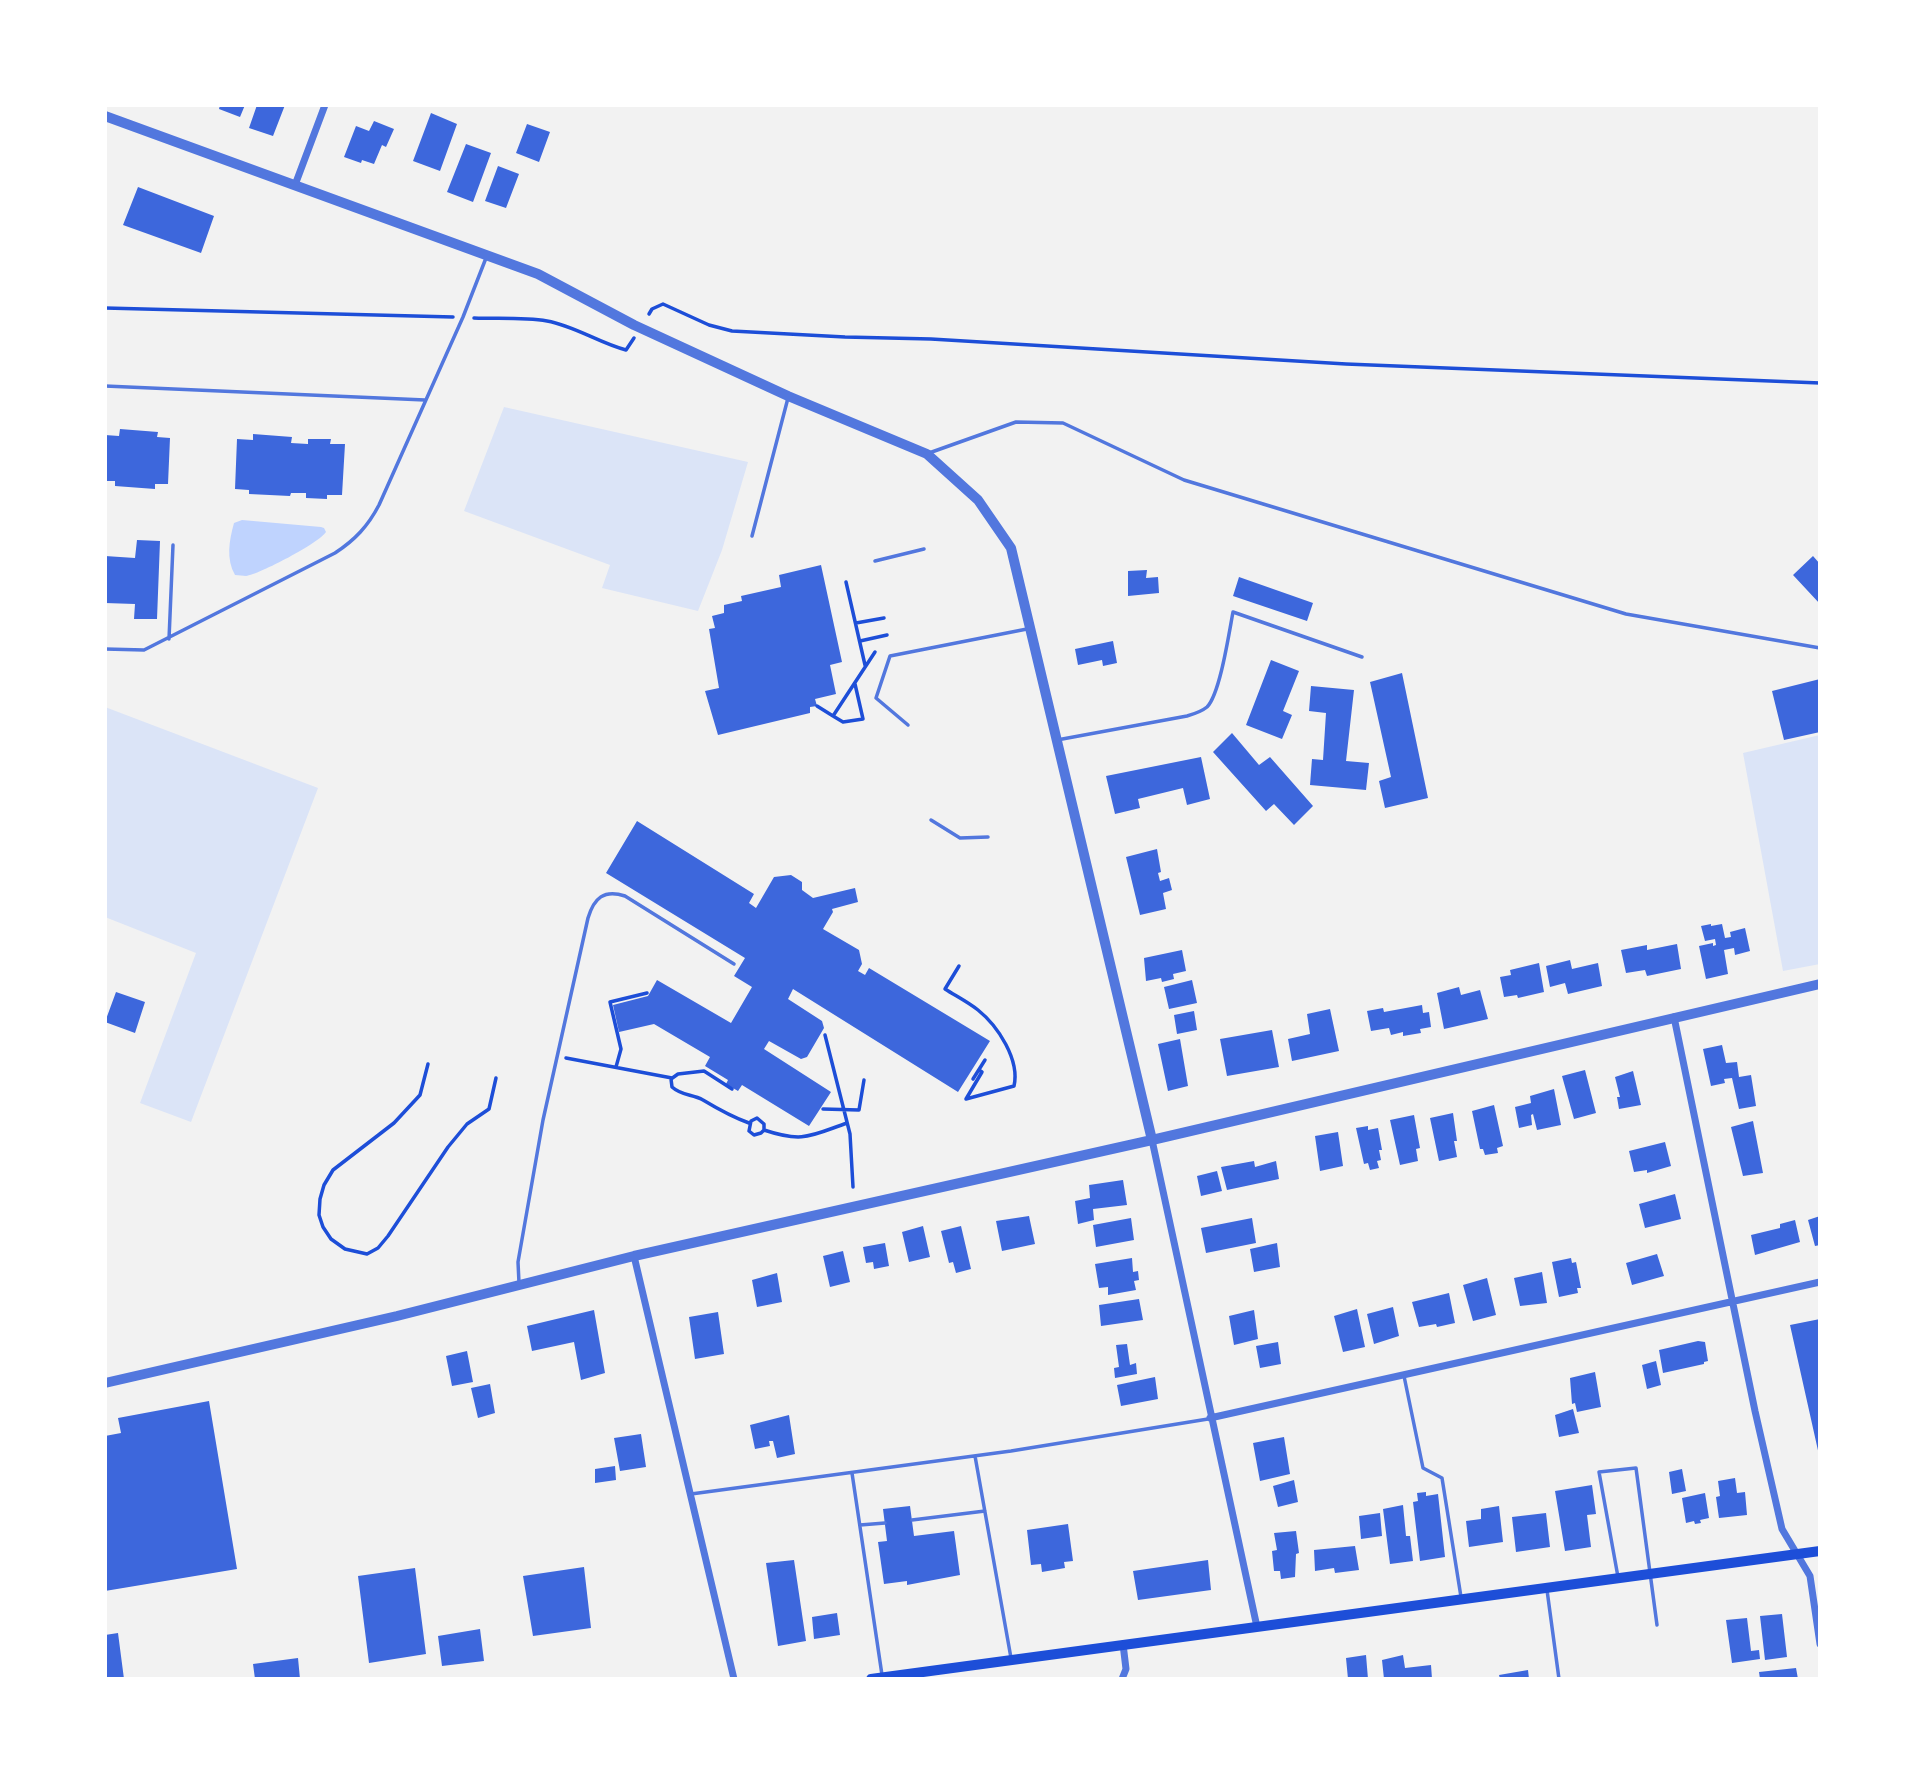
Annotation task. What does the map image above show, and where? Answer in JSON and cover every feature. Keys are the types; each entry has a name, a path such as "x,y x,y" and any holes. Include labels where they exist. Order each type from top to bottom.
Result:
{"main road":[{"path":"876,1678 1820,1550"}],"street":[{"path":"295,185 325,105"},
{"path":"105,116 538,274 634,325 788,396 927,454 978,500 1011,548 1152,1140 1257,1627"},
{"path":"105,1383 397,1316 634,1256 1152,1140 1820,984"},
{"path":"1674,1017 1782,1530 1810,1576 1820,1644"},
{"path":"634,1256 734,1679"},
{"path":"1210,1418 1820,1282"},
{"path":"1122,1679 1126,1669 1123,1644"}],"lane":[{"path":"105,649 144,650 335,553 353,541 369,523 379,505 463,317 487,255"},
{"path":"105,386 425,400"},
{"path":"752,536 788,396"},
{"path":"927,454 1016,422 1063,423 1184,480 1626,614 1820,648"},
{"path":"169,639 173,545"},
{"path":"875,561 924,549"},
{"path":"1055,740 1187,716 1203,710 1209,705 1216,688 1233,612 1362,657"},
{"path":"908,725 876,698 890,656 1029,628"},
{"path":"931,820 960,838 988,837"},
{"path":"519,1286 518,1262 557,1056 588,918 595,901 601,896 615,893 625,896 734,964"},
{"path":"1404,1375 1423,1468 1442,1478 1461,1600"},
{"path":"691,1494 1126,1434 1210,1418"},
{"path":"975,1456 1012,1660"},
{"path":"1618,1578 1599,1472 1636,1468 1657,1625"},
{"path":"852,1473 876,1678"},
{"path":"912,1520 985,1511"},
{"path":"860,1525 885,1523"},
{"path":"1547,1588 1559,1679"}],"path":[{"path":"649,314 663,303 709,325 732,331 931,339 1346,364 1820,383"},
{"path":"105,308 547,321 626,350 634,338"},
{"path":"846,582 866,666"},
{"path":"856,624 884,618"},
{"path":"860,641 887,635"},
{"path":"833,716 875,652"},
{"path":"817,706 843,722 863,719 855,683"},
{"path":"959,966 945,989 978,1010 990,1022 1010,1054 1016,1074 1014,1086 966,1099 982,1072 979,1070"},
{"path":"616,1066 621,1049 610,1002 647,993"},
{"path":"825,1035 847,1123 853,1156 853,1187"},
{"path":"557,1056 672,1078 678,1074 704,1071 732,1089"},
{"path":"973,1079 985,1060"},
{"path":"428,1064 420,1095 394,1123 333,1170 324,1185 319,1215 331,1239 345,1249 367,1254 378,1248 403,1216 448,1147 467,1124 489,1109 496,1078"},
{"path":"672,1078 672,1087 681,1094 700,1098 749,1123"},
{"path":"822,1109 859,1110 864,1080"},
{"path":"753,1119 760,1119 764,1129 754,1135 749,1131 749,1123 753,1119"},
{"path":"764,1129 793,1138 847,1123"}],"shaded area":[{"path":"504,407 748,462 722,550 698,611 602,588 610,565 464,511"},
{"path":"105,707 318,788 191,1122 140,1103 196,953 105,917"},
{"path":"1820,735 1820,964 1783,971 1743,753"}],"water":[{"path":"242,520 321,527 326,532 313,543 276,564 246,576 235,575 230,563 230,543 234,523"}],"building":[{"path":"220,105 245,105 240,117 219,109"},
{"path":"257,105 285,105 273,136 249,128"},
{"path":"431,113 457,124 440,171 413,161"},
{"path":"374,121 394,129 386,147 382,145 374,164 344,157 356,126 369,131"},
{"path":"527,124 550,132 539,162 516,153"},
{"path":"466,144 491,153 473,202 447,192"},
{"path":"498,166 519,174 506,208 485,201"},
{"path":"138,187 214,216 201,253 123,225"},
{"path":"120,429 158,432 157,437 170,438 168,484 155,484 155,489 115,486 115,481 105,481 105,435 119,436"},
{"path":"253,434 292,437 291,443 308,444 308,439 331,439 330,444 345,444 342,495 327,495 327,499 306,498 306,493 291,493 290,496 249,494 249,490 235,489 237,439 253,440"},
{"path":"137,540 160,541 157,619 134,619 135,604 105,603 105,556 135,558"},
{"path":"1813,556 1820,564 1820,604 1793,575"},
{"path":"821,565 842,662 830,665 836,694 815,699 817,706 810,707 810,713 718,735 705,691 719,688 709,629 715,628 712,616 724,613 724,605 742,601 741,596 781,587 779,575"},
{"path":"1147,570 1146,578 1158,577 1159,593 1128,596 1128,571"},
{"path":"1239,577 1313,603 1307,621 1233,596"},
{"path":"1113,641 1117,663 1103,666 1102,660 1078,665 1075,649"},
{"path":"1271,660 1299,671 1283,711 1292,715 1282,739 1246,725"},
{"path":"1402,673 1428,798 1385,808 1379,781 1391,777 1370,682"},
{"path":"1820,679 1820,732 1784,740 1772,691"},
{"path":"1311,686 1354,690 1346,761 1369,763 1366,790 1310,785 1312,759 1323,760 1326,713 1309,711"},
{"path":"1232,733 1259,765 1270,757 1313,806 1294,825 1274,804 1266,811 1213,752"},
{"path":"1201,757 1210,799 1187,805 1183,788 1138,799 1140,808 1115,814 1106,776"},
{"path":"637,821 754,894 749,903 756,908 774,877 791,875 802,882 802,890 813,898 855,888 858,902 832,909 833,912 823,929 859,950 862,964 858,971 865,975 869,968 990,1041 958,1092 793,989 788,999 822,1021 824,1028 807,1057 801,1059 769,1041 764,1049 831,1092 809,1126 742,1085 738,1091 726,1084 728,1080 705,1066 710,1057 654,1024 619,1032 613,1005 648,996 657,980 731,1023 752,987 734,976 745,958 606,873"},
{"path":"1157,849 1160,881 1169,878 1172,890 1163,893 1166,909 1140,915 1126,857"},
{"path":"1722,924 1725,938 1731,937 1730,932 1745,928 1750,951 1735,955 1734,948 1724,950 1728,974 1706,979 1699,946 1713,943 1713,946 1716,945 1715,939 1705,941 1701,926"},
{"path":"1677,944 1681,969 1647,976 1645,970 1626,973 1621,950 1647,945 1647,950"},
{"path":"1182,950 1186,971 1173,974 1174,979 1162,982 1161,978 1146,981 1144,958"},
{"path":"1570,960 1572,969 1598,963 1602,986 1568,994 1565,983 1550,987 1546,966"},
{"path":"1539,963 1544,992 1518,998 1517,995 1504,997 1500,977 1511,975 1510,970"},
{"path":"1192,980 1197,1003 1169,1009 1164,987"},
{"path":"1459,987 1461,995 1480,990 1488,1019 1444,1029 1437,993"},
{"path":"116,992 145,1002 135,1033 105,1022"},
{"path":"1422,1005 1423,1013 1429,1012 1431,1027 1420,1029 1421,1033 1403,1036 1403,1032 1391,1035 1389,1028 1371,1031 1367,1011 1383,1008 1384,1012"},
{"path":"1330,1009 1339,1051 1292,1061 1288,1039 1310,1034 1307,1014"},
{"path":"1194,1011 1197,1030 1177,1034 1174,1015"},
{"path":"1272,1030 1279,1067 1227,1076 1220,1039"},
{"path":"1180,1039 1188,1086 1168,1091 1158,1044"},
{"path":"1722,1045 1726,1063 1737,1062 1739,1077 1751,1075 1756,1106 1739,1109 1732,1078 1724,1079 1725,1083 1711,1086 1703,1049"},
{"path":"1585,1070 1596,1113 1574,1119 1562,1076"},
{"path":"1633,1071 1641,1105 1619,1109 1617,1097 1620,1097 1615,1077"},
{"path":"1554,1089 1561,1125 1537,1130 1533,1114 1532,1125 1519,1128 1515,1107 1531,1103 1530,1096"},
{"path":"1494,1105 1503,1146 1497,1148 1498,1153 1485,1155 1483,1149 1480,1149 1472,1111"},
{"path":"1453,1113 1457,1157 1439,1161 1430,1118"},
{"path":"1414,1115 1420,1148 1416,1149 1418,1161 1400,1165 1390,1120"},
{"path":"1753,1121 1763,1173 1743,1176 1731,1127"},
{"path":"1368,1126 1368,1130 1378,1128 1382,1150 1379,1150 1381,1160 1377,1161 1379,1168 1370,1170 1368,1163 1364,1164 1356,1128"},
{"path":"1338,1132 1343,1166 1320,1171 1315,1136"},
{"path":"1665,1142 1671,1166 1647,1173 1647,1170 1634,1172 1629,1151"},
{"path":"1254,1161 1255,1167 1276,1161 1279,1179 1227,1190 1221,1167"},
{"path":"1217,1171 1222,1191 1201,1196 1197,1176"},
{"path":"1123,1180 1127,1205 1093,1209 1094,1220 1078,1224 1075,1201 1090,1198 1089,1185"},
{"path":"1675,1194 1681,1219 1645,1228 1639,1204"},
{"path":"1029,1216 1035,1244 1002,1251 996,1221"},
{"path":"1820,1216 1820,1245 1815,1246 1808,1220"},
{"path":"1131,1218 1134,1240 1096,1247 1093,1225"},
{"path":"1252,1218 1256,1243 1206,1253 1201,1228"},
{"path":"1795,1220 1800,1242 1755,1255 1751,1235 1780,1228 1780,1224"},
{"path":"923,1226 930,1257 909,1262 902,1232"},
{"path":"961,1226 971,1269 956,1273 953,1262 949,1263 941,1231"},
{"path":"885,1243 889,1266 874,1269 873,1262 866,1263 863,1247"},
{"path":"1277,1243 1280,1267 1254,1272 1250,1249"},
{"path":"843,1251 850,1282 830,1287 823,1256"},
{"path":"1657,1254 1664,1276 1632,1285 1626,1263"},
{"path":"1132,1258 1133,1272 1138,1271 1139,1280 1134,1281 1136,1290 1108,1295 1108,1287 1099,1288 1095,1264"},
{"path":"1571,1258 1572,1263 1576,1262 1581,1288 1577,1288 1578,1293 1559,1297 1552,1262"},
{"path":"1542,1272 1547,1303 1520,1306 1514,1278"},
{"path":"777,1273 782,1302 757,1307 752,1280"},
{"path":"1487,1278 1496,1315 1473,1321 1463,1285"},
{"path":"1449,1293 1455,1323 1419,1327 1412,1302"},
{"path":"1139,1299 1143,1320 1101,1326 1099,1305"},
{"path":"1393,1307 1399,1336 1374,1344 1367,1314"},
{"path":"1357,1309 1365,1347 1343,1352 1334,1316"},
{"path":"594,1310 605,1373 581,1380 574,1342 532,1351 527,1326"},
{"path":"1254,1310 1258,1339 1234,1345 1229,1316"},
{"path":"718,1312 724,1354 695,1359 689,1317"},
{"path":"1820,1319 1820,1455 1819,1455 1790,1325"},
{"path":"1698,1341 1705,1342 1708,1361 1663,1373 1659,1350"},
{"path":"1278,1342 1281,1364 1260,1368 1256,1346"},
{"path":"1127,1344 1130,1365 1136,1363 1137,1374 1115,1378 1114,1368 1119,1367 1116,1345"},
{"path":"467,1351 473,1382 452,1386 446,1356"},
{"path":"1656,1361 1661,1385 1647,1389 1642,1365"},
{"path":"1595,1372 1601,1407 1577,1412 1575,1403 1572,1404 1570,1378"},
{"path":"1155,1377 1158,1399 1121,1406 1117,1385"},
{"path":"490,1384 495,1413 478,1418 471,1388"},
{"path":"209,1401 237,1569 105,1591 105,1436 121,1433 118,1418"},
{"path":"1573,1409 1579,1433 1559,1437 1555,1415"},
{"path":"789,1415 795,1454 777,1458 773,1441 769,1441 770,1446 755,1449 750,1425"},
{"path":"641,1434 646,1467 620,1471 614,1438"},
{"path":"1284,1437 1290,1474 1260,1481 1253,1443"},
{"path":"615,1466 616,1480 595,1483 595,1469"},
{"path":"1682,1469 1686,1491 1672,1494 1669,1472"},
{"path":"1735,1478 1737,1493 1745,1492 1747,1515 1719,1518 1716,1497 1720,1496 1718,1481"},
{"path":"1294,1480 1298,1502 1278,1507 1273,1486"},
{"path":"1592,1485 1596,1514 1587,1515 1591,1547 1565,1551 1555,1491"},
{"path":"1426,1492 1426,1496 1438,1494 1445,1557 1420,1561 1413,1502 1418,1501 1417,1493"},
{"path":"1705,1493 1709,1518 1700,1520 1701,1523 1686,1523 1682,1498"},
{"path":"1403,1505 1406,1536 1410,1536 1413,1561 1390,1564 1383,1509"},
{"path":"910,1506 914,1536 954,1531 960,1575 907,1585 907,1581 884,1584 878,1542 887,1541 883,1509"},
{"path":"1499,1506 1503,1542 1469,1547 1466,1521 1481,1519 1481,1509"},
{"path":"1380,1513 1382,1536 1361,1539 1359,1516"},
{"path":"1546,1513 1550,1547 1516,1552 1512,1517"},
{"path":"1068,1524 1073,1561 1064,1562 1065,1568 1042,1572 1041,1564 1031,1565 1027,1530"},
{"path":"1296,1531 1299,1553 1296,1554 1295,1577 1281,1579 1280,1571 1274,1571 1272,1551 1277,1550 1274,1533"},
{"path":"1355,1546 1359,1570 1335,1573 1334,1568 1315,1571 1314,1550"},
{"path":"794,1560 806,1641 778,1646 766,1563"},
{"path":"1208,1560 1211,1590 1138,1600 1133,1571"},
{"path":"584,1567 591,1628 533,1636 523,1576"},
{"path":"415,1568 426,1654 369,1663 358,1576"},
{"path":"837,1613 840,1635 814,1639 812,1617"},
{"path":"1782,1614 1787,1657 1765,1660 1760,1616"},
{"path":"1747,1618 1751,1651 1759,1650 1760,1659 1732,1663 1726,1620"},
{"path":"480,1629 484,1661 442,1666 438,1636"},
{"path":"118,1633 124,1679 105,1679 105,1635"},
{"path":"1366,1655 1368,1679 1348,1679 1346,1658"},
{"path":"1403,1655 1405,1668 1431,1665 1432,1679 1384,1679 1382,1660"},
{"path":"298,1658 300,1679 255,1679 253,1664"},
{"path":"1796,1668 1798,1679 1760,1679 1759,1672"},
{"path":"1528,1670 1529,1679 1500,1679 1499,1675"}]}
